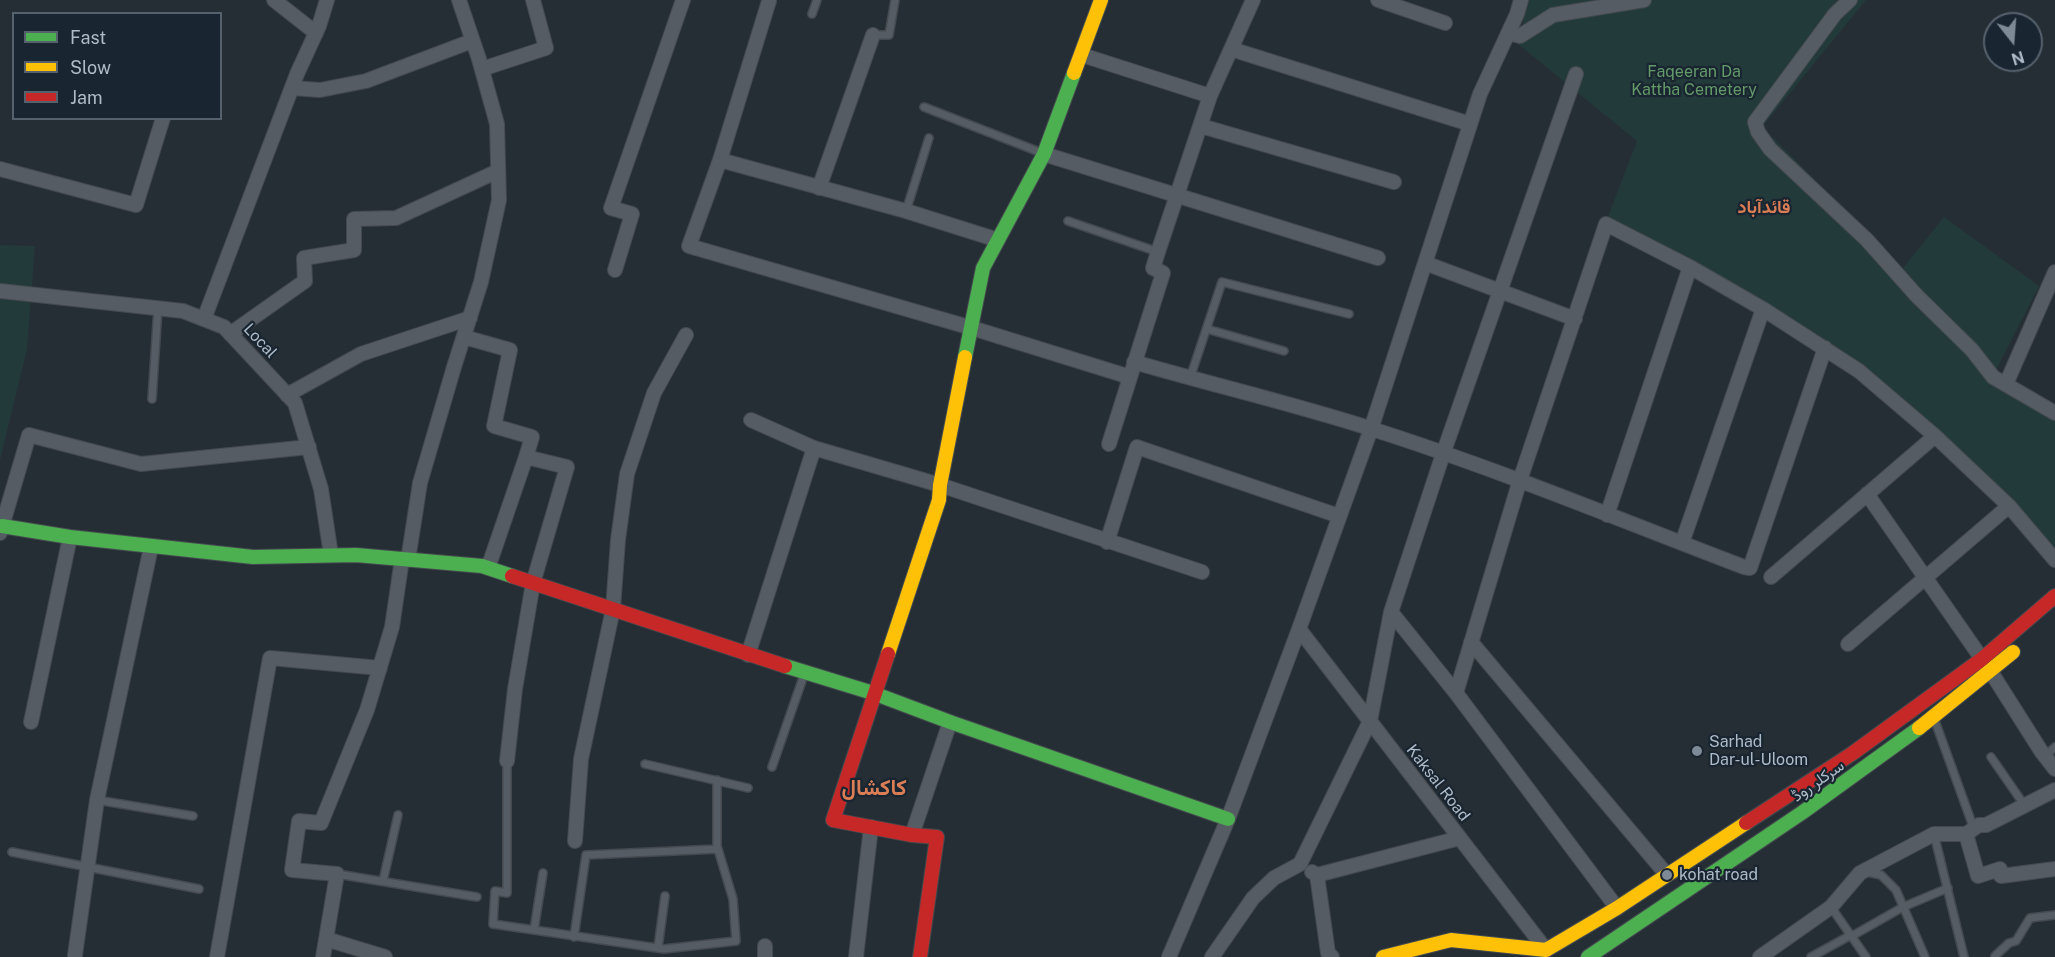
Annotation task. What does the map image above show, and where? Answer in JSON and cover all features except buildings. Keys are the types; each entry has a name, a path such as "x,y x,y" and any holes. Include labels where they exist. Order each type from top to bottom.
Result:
{"street":[{"path":"274,0 316,33"},
{"path":"204,319 327,0"},
{"path":"323,957 337,874 292,870 299,821 321,823 367,710 392,627 420,483 482,282 499,200 497,124 459,0"},
{"path":"482,69 546,48 533,0"},
{"path":"615,270 632,214 611,208 683,0"},
{"path":"1109,444 1163,273 1153,268 1158,252 1210,96 1253,0"},
{"path":"1378,0 1445,23"},
{"path":"1169,957 1228,819 1299,629 1371,429 1480,94 1521,0"},
{"path":"1508,33 1520,36 1553,15 1644,0"},
{"path":"1850,0 1835,14 1755,122 1758,132 1770,149 1867,240 1916,295 1972,350 1993,376 2055,413"},
{"path":"769,1 720,160 689,246 972,328 1130,377"},
{"path":"920,957 937,837 833,820 873,693 939,500 940,485 983,268 1044,154 1082,55 1096,1"},
{"path":"819,188 873,35"},
{"path":"292,88 320,90 366,81 472,40"},
{"path":"1231,49 1470,124"},
{"path":"1082,55 1210,96"},
{"path":"1212,957 1252,898 1275,878 1300,864 1370,721 1391,612 1443,453 1502,291 1576,74"},
{"path":"0,169 136,205 162,120"},
{"path":"1201,126 1394,182"},
{"path":"1044,154 1378,258"},
{"path":"720,160 906,211 998,240"},
{"path":"230,334 305,281 304,258 354,250 354,219 396,218 498,171"},
{"path":"1456,693 1520,480 1606,224 1690,267 1763,309 1859,371 1935,436 2009,506 2055,560"},
{"path":"1425,263 1575,319"},
{"path":"1607,515 1690,267"},
{"path":"2006,384 2055,273"},
{"name":"Local","path":"0,291 183,311 224,327 295,403 321,489 331,555"},
{"path":"1682,543 1763,309"},
{"path":"287,395 361,354 470,318"},
{"path":"575,841 581,759 613,609 618,540 627,474 654,393 686,335"},
{"path":"464,337 510,350 494,426 532,436 488,568"},
{"path":"1134,362 1371,429 1520,480 1744,567 1750,567 1825,348"},
{"path":"751,420 814,448 940,485 1202,572"},
{"path":"309,447 141,464 29,435 1,529 253,557 356,555 488,568 748,655 873,693 1228,819"},
{"path":"1771,577 1935,436"},
{"path":"1107,542 1137,447 1339,516"},
{"path":"748,655 814,448"},
{"path":"507,761 515,688 533,583 567,467 526,457"},
{"path":"1867,494 1991,672 2050,752 2055,769"},
{"path":"1848,645 2009,506"},
{"path":"31,722 70,537"},
{"path":"75,955 97,800 151,547"},
{"path":"1383,957 1451,940 1549,954 1853,753 1982,659 2055,596"},
{"path":"1391,612 1456,693 1617,908"},
{"name":"Kaksal Road","path":"1299,629 1549,954"},
{"path":"1471,642 1667,875"},
{"name":"سرکلر روڈ","path":"1588,957 1803,812 1933,717 2023,644"},
{"path":"217,957 270,658 380,668"},
{"path":"912,834 950,722"},
{"path":"1760,957 1832,907 1860,873 1934,834 1970,831 2055,790"},
{"path":"856,957 871,827"},
{"path":"1970,831 1978,876 2000,869 2001,876 2055,869"},
{"path":"1300,864 1317,875 1460,838"},
{"path":"1317,875 1328,953 1332,957"},
{"path":"326,939 346,951 385,957"}],"lane":[{"path":"812,14 817,0"},
{"path":"873,35 889,35 895,0"},
{"path":"924,107 1044,154"},
{"path":"906,211 929,138"},
{"path":"1068,221 1158,252"},
{"path":"1190,378 1222,282 1349,314"},
{"path":"152,399 158,308"},
{"path":"1207,329 1284,351"},
{"path":"772,767 804,673"},
{"path":"1933,717 1970,831"},
{"path":"1991,757 2025,806"},
{"path":"507,761 507,892 495,891 493,924 658,948 736,941 733,899 718,849 717,780"},
{"path":"645,764 748,788"},
{"path":"97,800 193,816"},
{"path":"383,881 398,814"},
{"path":"1934,834 1964,957"},
{"path":"574,937 586,855 718,849"},
{"path":"12,852 199,889"},
{"path":"1865,871 1881,874 1896,890 1925,957"},
{"path":"534,930 543,873"},
{"path":"337,874 477,897"},
{"path":"1811,957 1903,907 1948,888"},
{"path":"658,948 665,896"},
{"path":"1832,907 1866,957"},
{"path":"1995,957 2009,943 2016,941 2030,918 2055,915"}],"green space":[{"name":"Faqeeran Da Kattha Cemetery","path":"1528,0 1866,0 1762,127 1903,268 1944,217 2039,286 1993,376 2055,413 2055,547 1907,412 1690,267 1604,227 1637,141 1518,44"},
{"path":"0,245 35,246 27,349 0,460"}],"traffic: fast":[{"path":"965,357 983,268 1044,154 1074,73"},
{"path":"2,526 70,537 253,557 356,555 482,566 512,576"},
{"path":"785,666 873,693 1228,819"},
{"path":"1588,957 1803,812 1919,728"}],"traffic: slow":[{"path":"1074,73 1101,0"},
{"path":"888,654 939,500 965,357"},
{"path":"1919,728 2013,652"},
{"path":"1383,957 1451,940 1546,950 1617,908 1746,823"}],"traffic: jam":[{"path":"512,576 785,666"},
{"path":"1746,823 1853,753 1982,659 2055,596"},
{"path":"888,654 833,820 912,835 937,837 920,957"}],"place":[{"name":"Sarhad Dar-ul-Uloom","path":"1697,751"},
{"name":"kohat road","path":"1667,875"}],"district":[{"name":"قائدآباد","path":"1764,207"},
{"name":"کاکشال","path":"874,788"}]}
